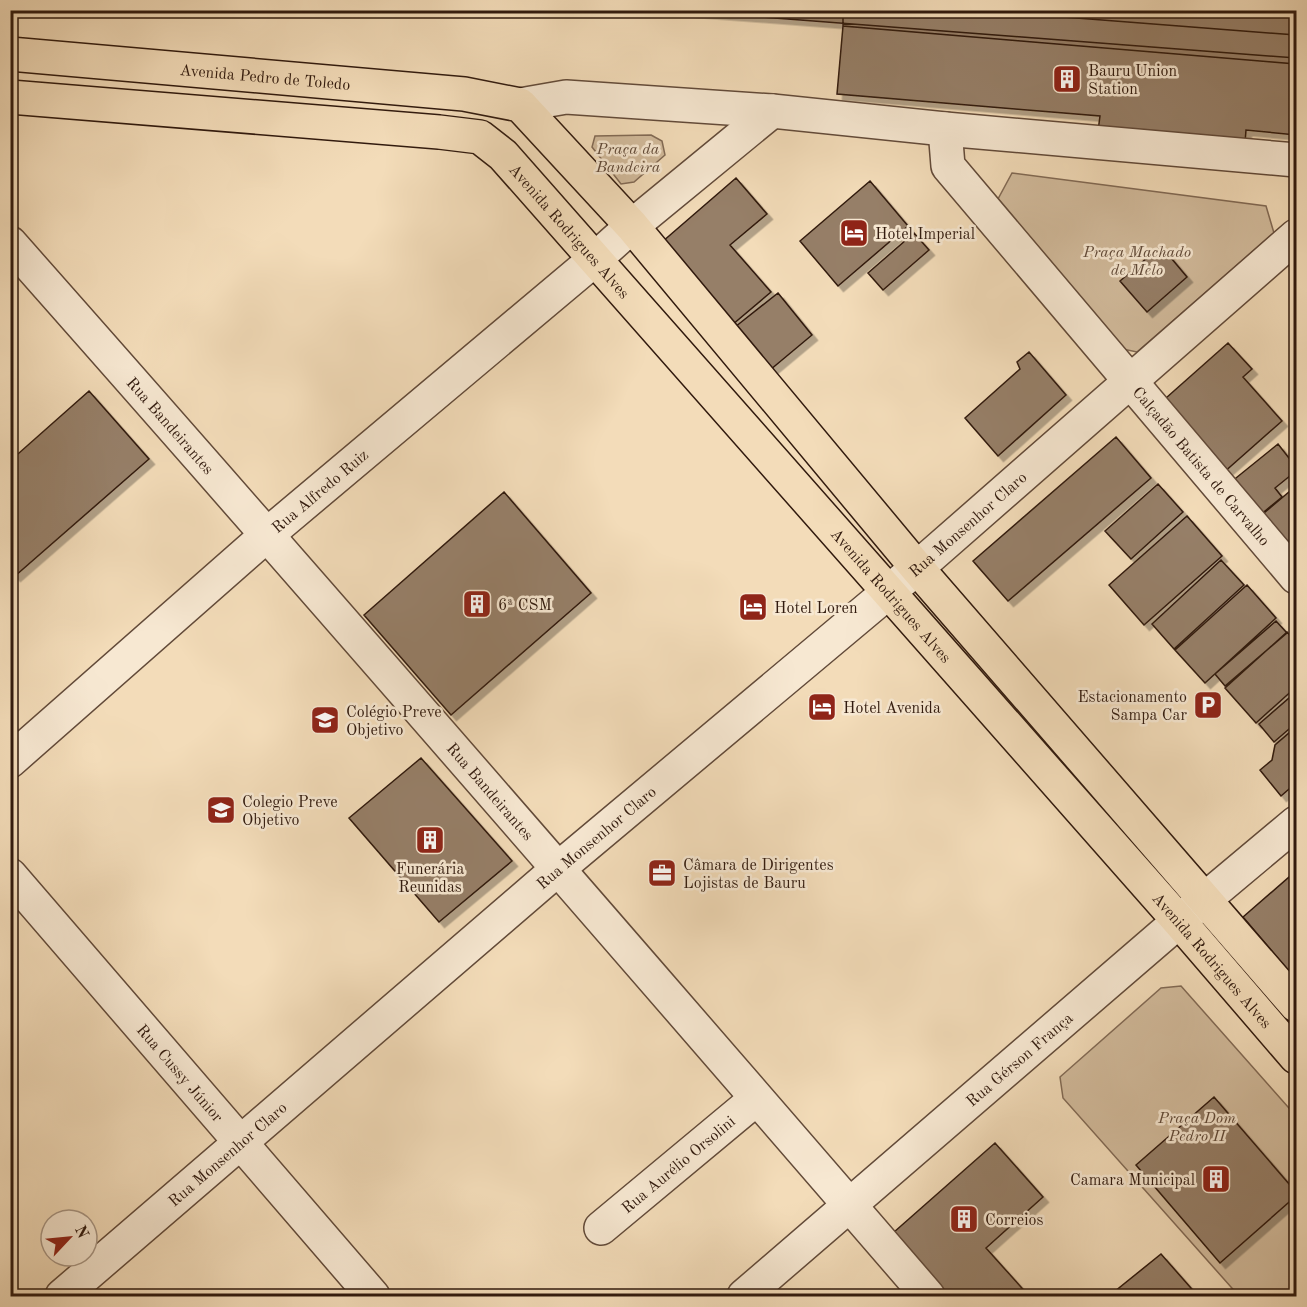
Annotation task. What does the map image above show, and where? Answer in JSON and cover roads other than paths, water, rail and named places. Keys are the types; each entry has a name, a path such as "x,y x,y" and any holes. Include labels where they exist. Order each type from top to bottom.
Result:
{"main road":[{"name":"Avenida Pedro de Toledo","path":"10,54 464,94 520,105"},
{"name":"Avenida Rodrigues Alves","path":"10,97 480,137 503,155 1179,921 1296,1057"},
{"name":"Avenida Rodrigues Alves","path":"520,105 632,226 917,568 1296,1005"}],"street":[{"path":"520,105 566,97 772,111 945,129 1296,160"},
{"path":"632,226 772,111"},
{"path":"945,129 948,166 1131,382 1296,236"},
{"name":"Rua Alfredo Ruiz","path":"10,761 268,534 632,226"},
{"name":"Rua Bandeirantes","path":"10,243 268,534 928,1296"},
{"name":"Rua Monsenhor Claro","path":"62,1296 559,868 917,568 1131,382"},
{"name":"Calçadão Batista de Carvalho","path":"1131,382 1296,577"},
{"name":"Rua Gérson França","path":"744,1296 1296,823"},
{"name":"Rua Cussy Júnior","path":"10,875 373,1296"},
{"name":"Rua Aurélio Orsolini","path":"601,1228 756,1099"}],"place":[{"name":"Bauru Union Station","path":"1067,79"},
{"name":"Hotel Imperial","path":"854,233"},
{"name":"6ª CSM","path":"477,604"},
{"name":"Hotel Loren","path":"753,607"},
{"name":"Estacionamento Sampa Car","path":"1208,705"},
{"name":"Hotel Avenida","path":"822,707"},
{"name":"Colégio Preve Objetivo","path":"325,720"},
{"name":"Colegio Preve Objetivo","path":"221,810"},
{"name":"Funerária Reunidas","path":"430,840"},
{"name":"Câmara de Dirigentes Lojistas de Bauru","path":"662,873"},
{"name":"Camara Municipal","path":"1216,1179"},
{"name":"Correios","path":"964,1219"}],"park label":[{"name":"Praça da Bandeira","path":"628,157"},
{"name":"Praça Machado de Melo","path":"1137,260"},
{"name":"Praça Dom Pedro II","path":"1197,1126"}]}
